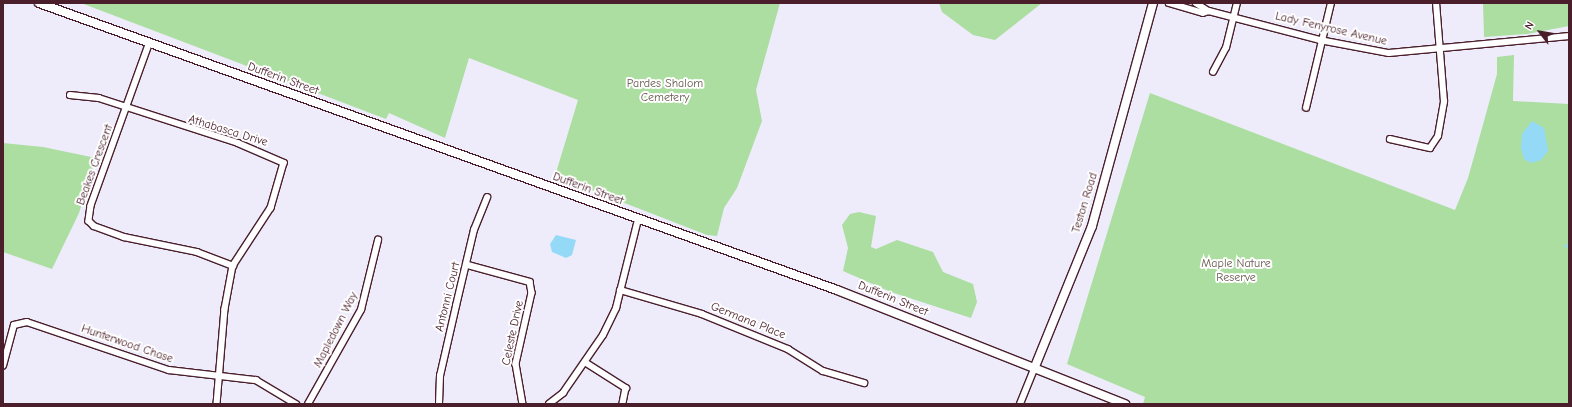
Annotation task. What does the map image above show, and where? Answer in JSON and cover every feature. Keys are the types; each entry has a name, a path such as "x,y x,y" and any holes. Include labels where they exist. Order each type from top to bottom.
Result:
{"main road":[{"name":"Dufferin Street","path":"39,3 638,220 837,290 1125,404"},
{"name":"Teston Road","path":"1034,369 1092,226 1153,3"}],"street":[{"name":"Lady Fenyrose Avenue","path":"1168,3 1203,13 1209,11"},
{"name":"Lady Fenyrose Avenue","path":"1196,3 1209,11 1320,40 1389,53 1440,51 1569,36"},
{"path":"1213,72 1226,48 1237,3"},
{"path":"1306,108 1320,40 1331,3"},
{"path":"1390,139 1424,149 1435,143 1444,118 1436,3"},
{"name":"Beakes Crescent","path":"150,42 91,206 89,221 98,228 124,237 197,252 233,266"},
{"path":"70,95 84,95 127,108"},
{"name":"Athabasca Drive","path":"127,108 238,143 284,163 271,208 233,266 224,309 222,374 217,404"},
{"name":"Antonni Court","path":"439,404 440,376 468,265 474,230 487,198"},
{"path":"548,404 563,393 603,335 620,290 638,220"},
{"name":"Mapledown Way","path":"308,404 361,310 378,240"},
{"name":"Celeste Drive","path":"468,265 530,282 532,293 516,364 523,404"},
{"name":"Germana Place","path":"620,290 702,314 788,349 823,371 864,383"},
{"name":"Hunterwood Chase","path":"3,366 10,335 20,322 169,370 222,374 256,380 296,404"},
{"path":"585,362 626,388 623,404"},
{"name":"Teston Road","path":"1020,404 1034,369"}],"green space":[{"name":"Pardes Shalom Cemetery","path":"81,3 780,3 756,90 762,121 737,188 724,208 717,236 707,235 555,176 578,100 469,58 445,138 389,113 386,119"},
{"path":"939,3 1042,3 995,40 973,35 942,12"},
{"path":"1483,3 1569,3 1569,26 1527,34 1484,37"},
{"name":"Maple Nature Reserve","path":"1514,55 1513,101 1569,104 1569,404 1143,404 1145,397 1067,364 1150,93 1455,210 1468,178 1497,74 1497,57"},
{"path":"3,143 43,147 96,158 79,213 52,269 3,252"},
{"path":"859,212 876,216 871,247 876,249 897,240 933,252 943,272 973,284 977,302 971,318 891,292 843,271 848,248 842,225 850,214"}],"water":[{"path":"1532,121 1544,128 1548,151 1541,160 1531,163 1524,159 1521,148 1522,134"},
{"path":"556,235 576,240 572,255 566,258 552,252 550,244"}],"waterway":[{"path":"1565,247 1569,244"}]}
